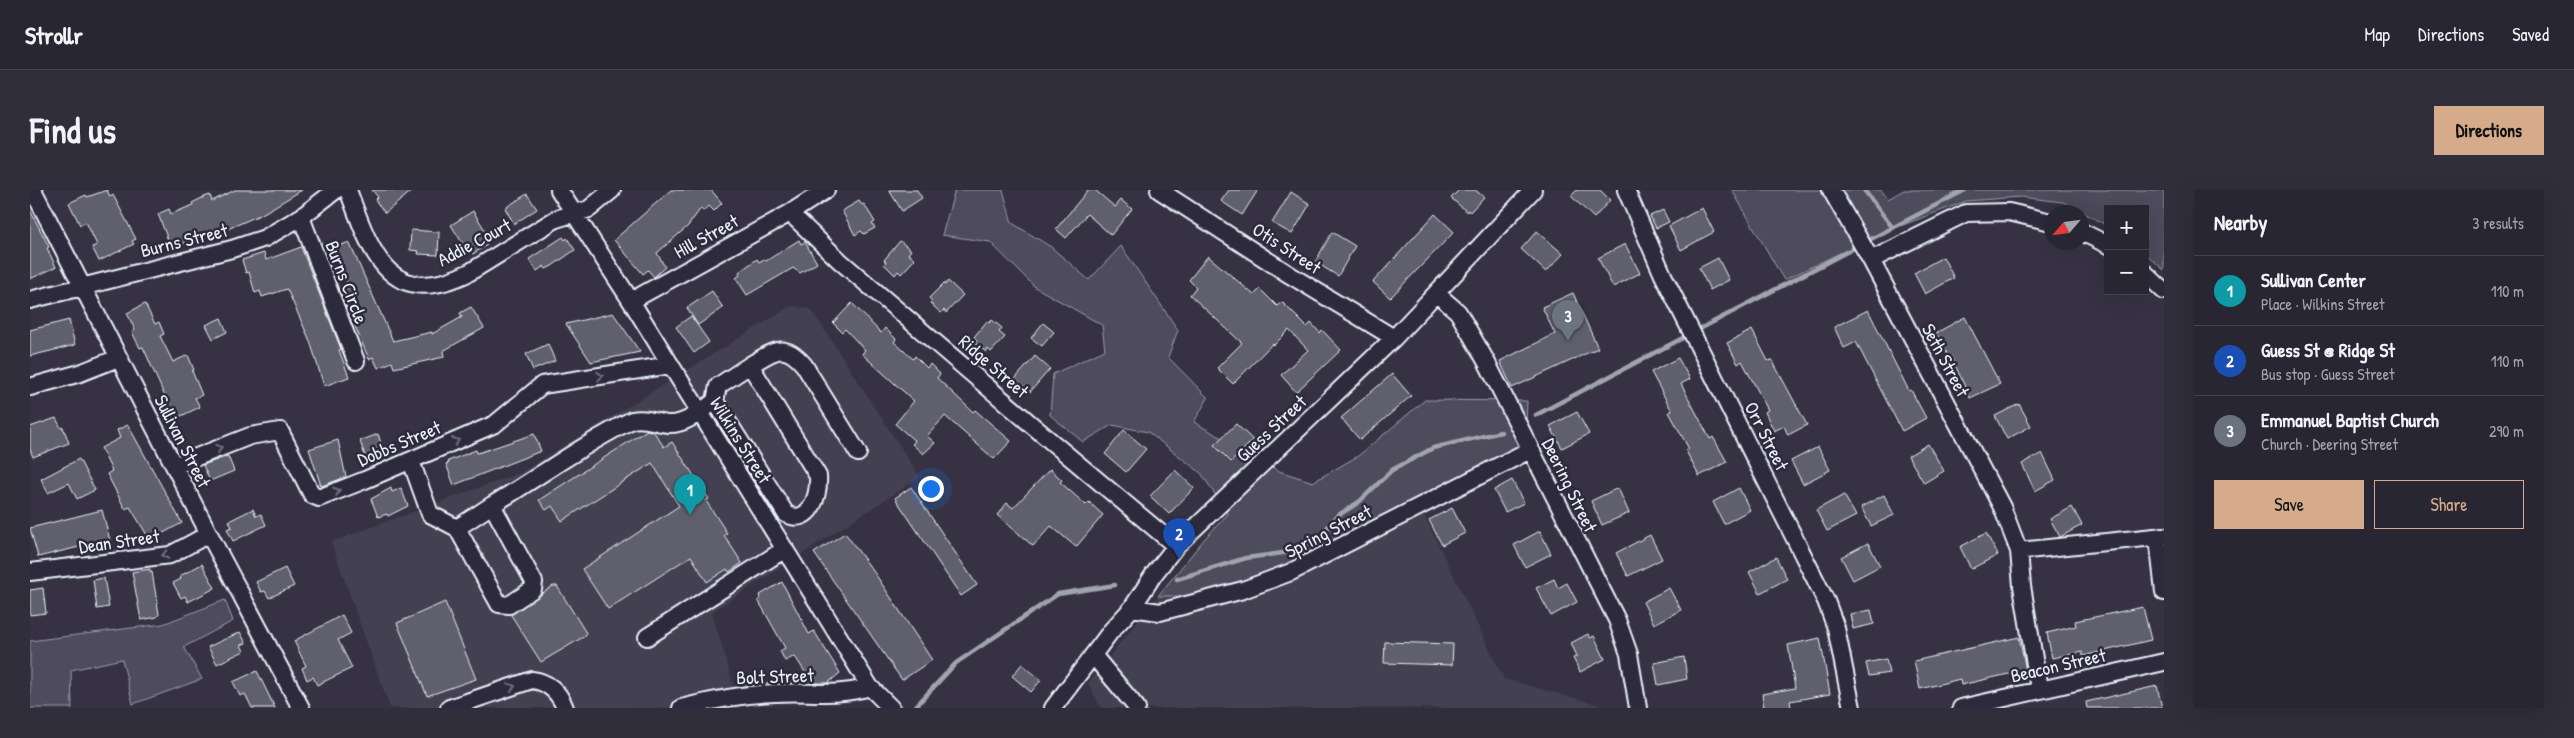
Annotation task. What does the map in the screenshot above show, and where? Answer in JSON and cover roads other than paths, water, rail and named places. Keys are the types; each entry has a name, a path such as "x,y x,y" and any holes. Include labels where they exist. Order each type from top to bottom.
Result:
{"street":[{"name":"Sullivan Street","path":"34,190 208,534 301,708"},
{"name":"Burns Street","path":"30,300 232,250 265,238 301,218 336,190"},
{"name":"Addie Court","path":"348,190 368,243 386,270 400,278 429,284 456,278 556,219 589,209 612,190"},
{"name":"Wilkins Street","path":"559,190 631,301 870,687 891,708"},
{"name":"Hill Street","path":"631,301 790,213 826,190"},
{"name":"Otis Street","path":"1159,190 1290,275 1394,338"},
{"name":"Guess Street","path":"1053,708 1132,608 1154,574 1176,546 1394,338 1533,190"},
{"name":"Orr Street","path":"1626,190 1692,335 1826,601 1836,628 1852,708"},
{"name":"Seth Street","path":"1832,190 2002,507 2019,551 2022,586 2039,690"},
{"path":"1871,260 1966,213 2009,212 2044,220"},
{"name":"Ridge Street","path":"790,213 840,261 1053,444 1176,546"},
{"name":"Burns Circle","path":"301,218 356,361"},
{"path":"2089,236 2104,243"},
{"path":"2149,277 2164,291"},
{"name":"Deering Street","path":"1436,294 1458,312 1510,405 1530,450 1617,620 1629,654 1638,708"},
{"path":"457,528 552,469 570,454 632,420 642,418 669,424 685,421 715,401 718,386 777,350 785,349 795,354 804,365 858,453"},
{"path":"30,387 80,373 118,358"},
{"name":"Dobbs Street","path":"174,466 250,436 280,431 312,495 319,498 411,461 495,424 542,385 671,365"},
{"path":"715,401 786,514 793,517 801,516 809,511 819,490 818,476 750,365"},
{"name":"Spring Street","path":"1132,608 1160,612 1243,590 1291,572 1530,450"},
{"path":"411,461 430,514 457,528 499,604 509,605 533,589 534,582 492,505"},
{"name":"Dean Street","path":"30,572 170,555 208,534"},
{"path":"2019,551 2161,537 2164,592"},
{"path":"647,637 785,549"},
{"path":"1094,655 1137,708"},
{"name":"Beacon Street","path":"1961,708 2164,662"},
{"path":"449,708 532,680 542,681 550,686 558,693 565,708"},
{"name":"Bolt Street","path":"681,708 742,696 777,692 828,695 870,687"}],"waterway":[{"path":"1864,190 1893,228"},
{"path":"1871,239 1965,190"},
{"path":"1536,415 1856,247"},
{"path":"1177,579 1246,558 1298,551 1318,539 1337,516 1359,502 1392,470 1433,448 1501,432"},
{"path":"916,706 956,663 1058,594 1115,585"}],"place":[{"name":"Emmanuel Baptist Church","path":"1568,341"},
{"name":"Sullivan Center","path":"690,515"},
{"name":"Guess St @ Ridge St","path":"1179,559"}]}
